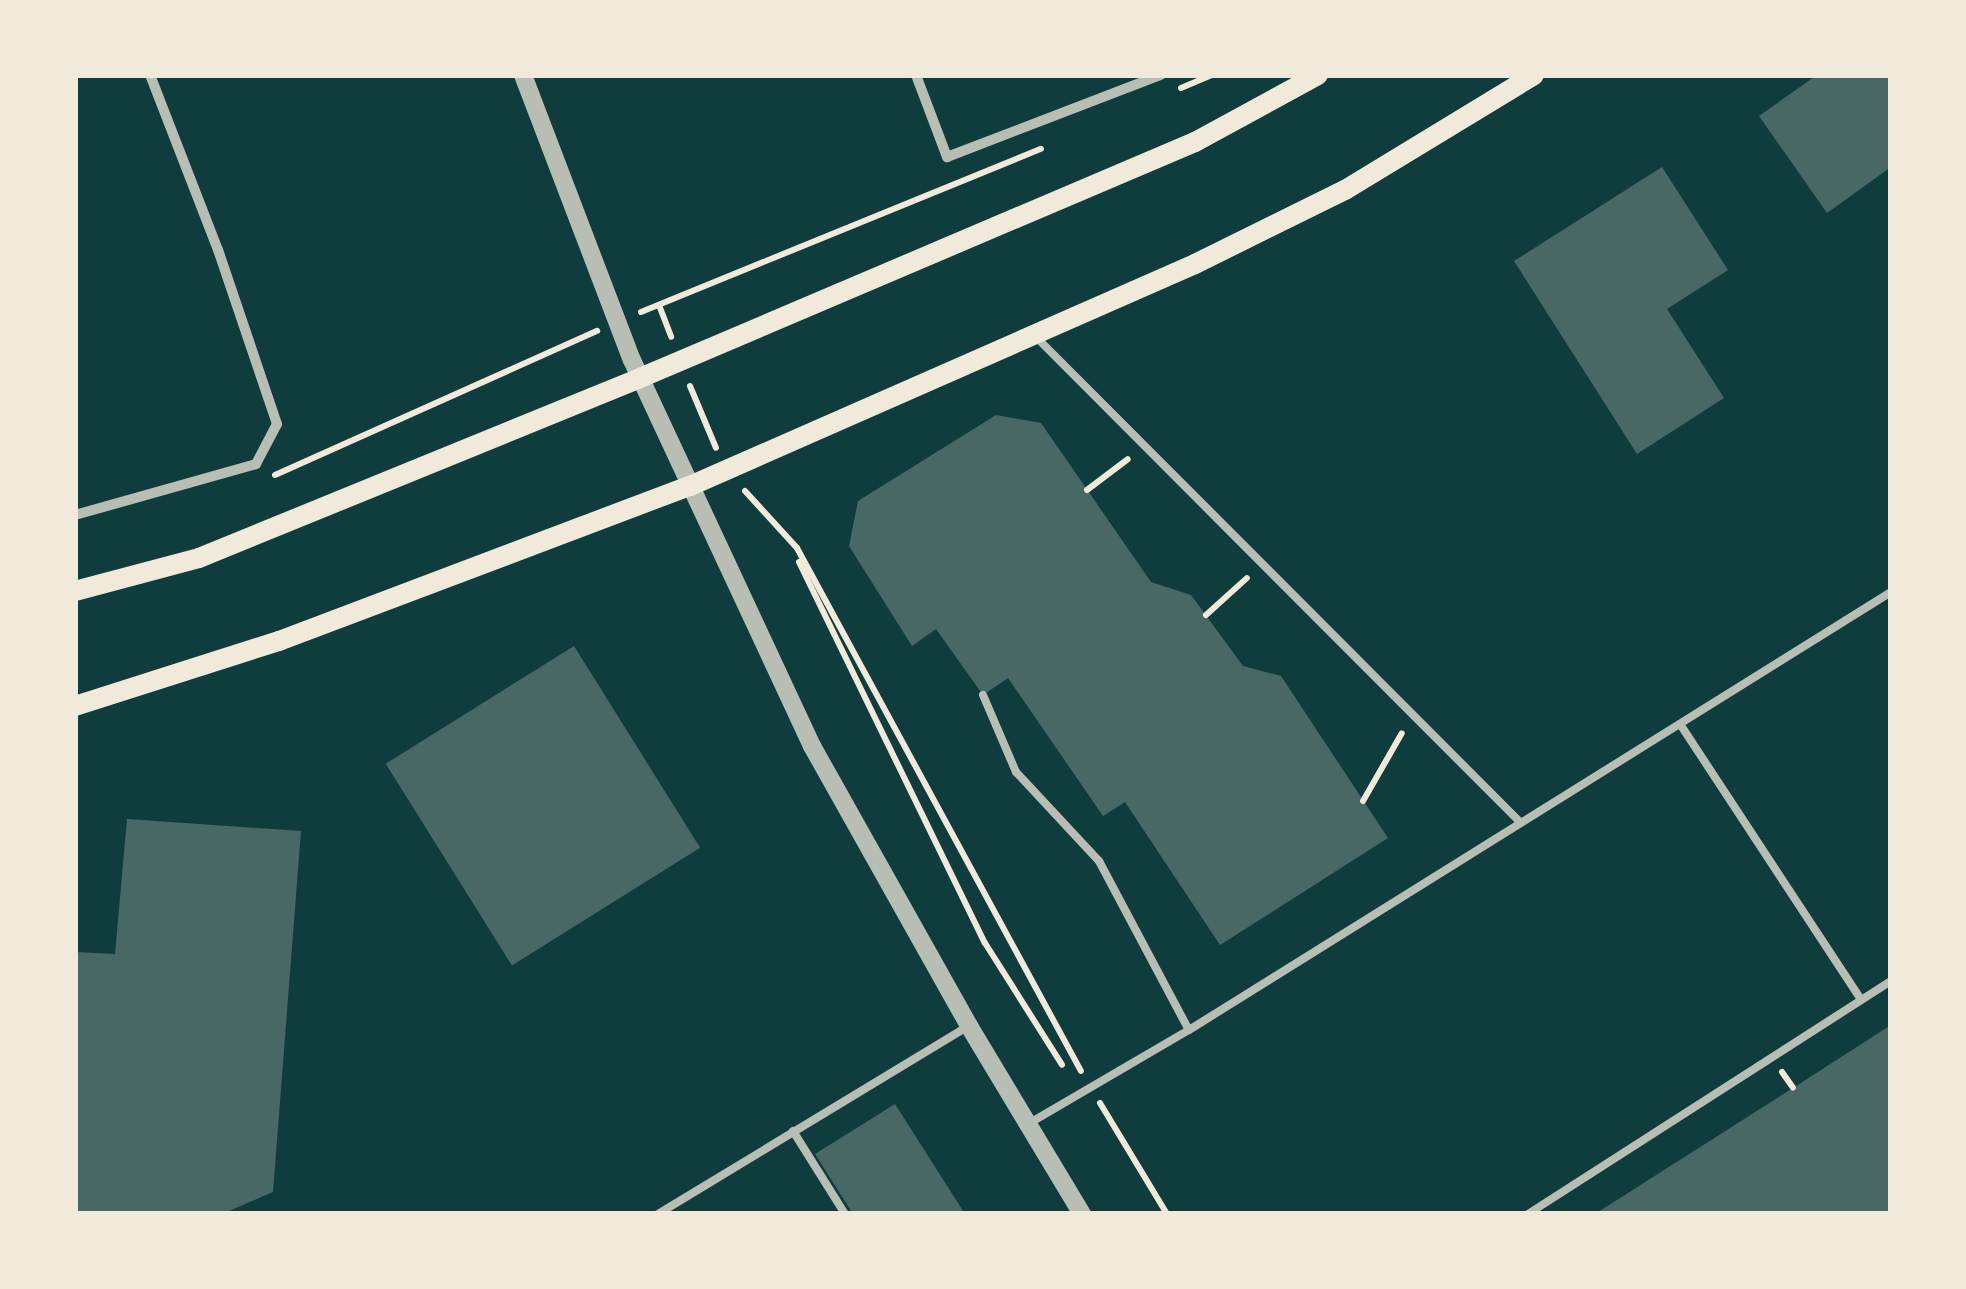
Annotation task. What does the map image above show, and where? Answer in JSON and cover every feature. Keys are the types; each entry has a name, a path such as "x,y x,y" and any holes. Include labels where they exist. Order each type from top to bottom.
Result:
{"main road":[{"path":"75,591 199,558 640,378 1195,142 1318,75"},
{"path":"75,706 279,641 690,486 1195,264 1345,190 1534,75"}],"street":[{"path":"75,515 256,464 278,424 218,250 150,75"},
{"path":"523,75 640,378 812,746 970,1026 1082,1214"},
{"path":"916,75 947,157 1161,75"}],"lane":[{"path":"1032,333 1521,823"},
{"path":"1028,1124 1189,1030 1891,592"},
{"path":"983,694 1016,772 1099,861 1189,1030"},
{"path":"1680,724 1861,1000"},
{"path":"1528,1214 1891,981"},
{"path":"658,1214 970,1026"},
{"path":"794,1132 844,1214"}],"path":[{"path":"1176,90 1212,75"},
{"path":"261,481 616,322 1052,144"},
{"path":"659,305 725,469 797,548 1090,1088 1167,1214"},
{"path":"1087,490 1145,447"},
{"path":"800,562 985,943 1062,1065"},
{"path":"1206,615 1263,564"},
{"path":"1363,801 1412,715"}],"building":[{"path":"1817,75 1891,75 1891,167 1827,213 1759,116"},
{"path":"1662,167 1728,270 1667,309 1724,398 1637,454 1514,261"},
{"path":"996,415 1041,423 1151,582 1191,595 1243,666 1281,676 1388,838 1220,945 1125,802 1103,816 1008,678 983,695 936,629 912,646 849,546 858,501"},
{"path":"574,646 700,848 512,965 386,764"},
{"path":"127,819 301,831 273,1192 222,1214 75,1214 75,952 115,954"},
{"path":"1891,1025 1891,1214 1595,1214 1793,1088"},
{"path":"895,1104 965,1214 853,1214 815,1154"}]}
